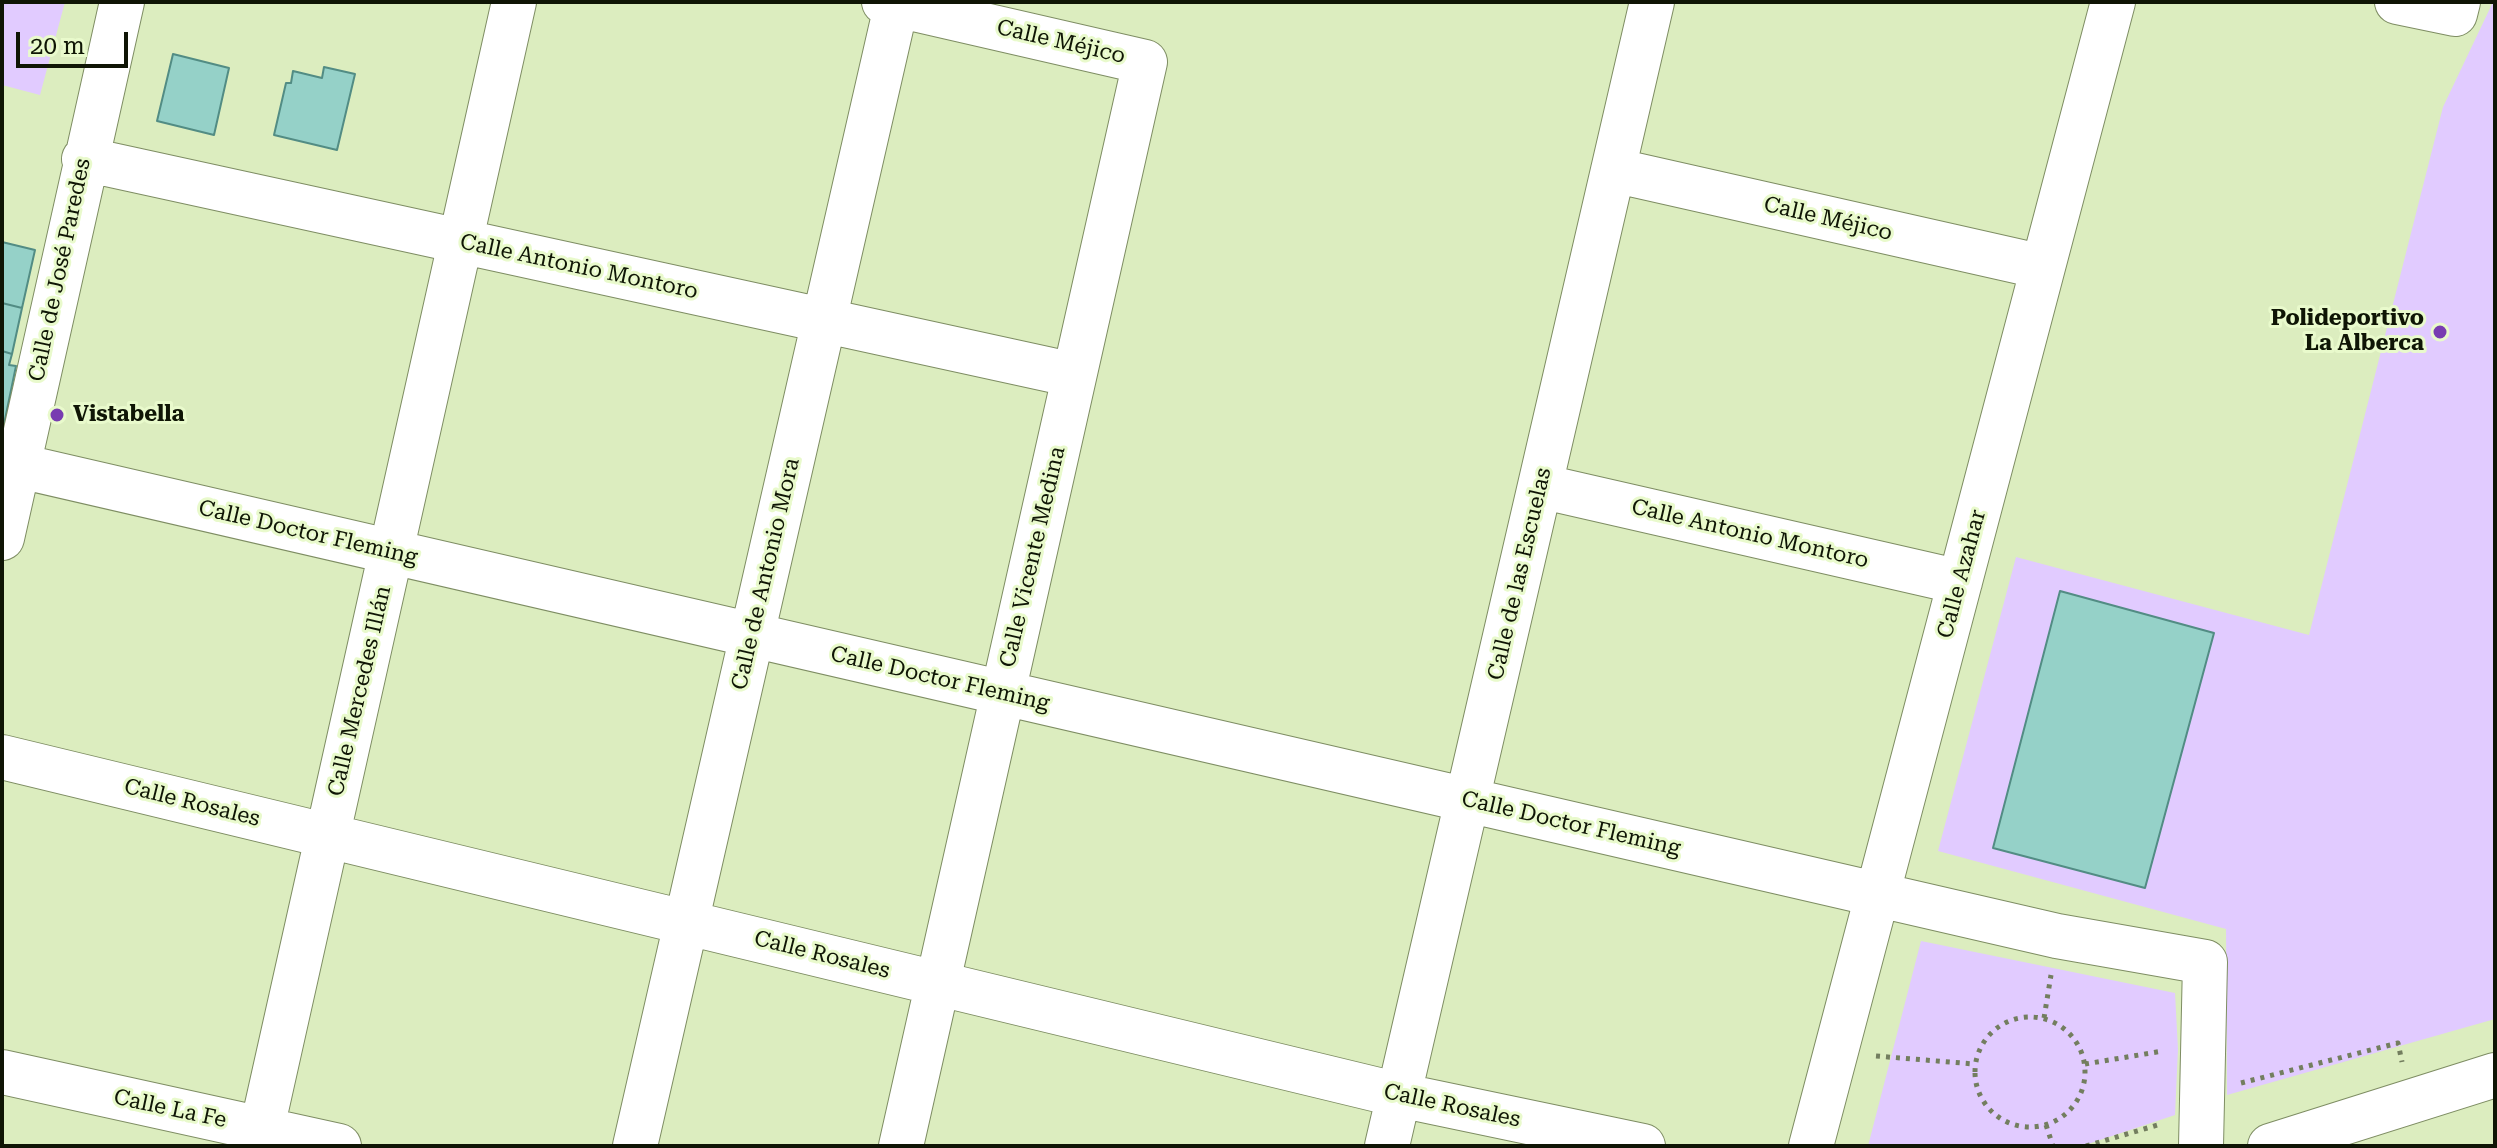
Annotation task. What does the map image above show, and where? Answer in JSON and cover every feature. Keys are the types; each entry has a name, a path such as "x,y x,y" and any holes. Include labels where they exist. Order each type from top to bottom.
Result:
{"street":[{"name":"Calle de José Paredes","path":"2,538 10,464 122,2"},
{"name":"Calle Mercedes Illán","path":"260,1138 514,2"},
{"name":"Calle de las Escuelas","path":"1387,1146 1652,2"},
{"name":"Calle Azahar","path":"1811,1146 2113,2"},
{"path":"2397,2 2457,8"},
{"name":"Calle Méjico","path":"892,3 1145,62"},
{"name":"Calle de Antonio Mora","path":"635,1146 824,320 892,3"},
{"name":"Calle Vicente Medina","path":"901,1146 1145,62"},
{"name":"Calle Antonio Montoro","path":"84,159 1074,375"},
{"name":"Calle Méjico","path":"1613,170 2043,267"},
{"name":"Calle Doctor Fleming","path":"10,464 2057,936 2205,962 2204,1042"},
{"name":"Calle Antonio Montoro","path":"1540,486 1960,582"},
{"name":"Calle Rosales","path":"2,757 1399,1095 1643,1146"},
{"path":"2201,1146 2204,1042"},
{"name":"Calle La Fe","path":"2,1072 260,1138 339,1146"},
{"path":"2270,1146 2495,1075"}],"path":[{"path":"2044,1018 2052,969"},
{"path":"2025,1016 2044,1018 2072,1035 2085,1064 2080,1095 2060,1118 2046,1125 2027,1127 2009,1123 1993,1114 1981,1100 1975,1082 1974,1064 1980,1046 1991,1031 2007,1020 2025,1016"},
{"path":"2085,1064 2204,1042"},
{"path":"2086,1146 2170,1122 2172,1102 2398,1043 2412,1101"},
{"path":"1837,1048 1889,1059 1974,1064"},
{"path":"2046,1125 2053,1146"}],"shaded area":[{"path":"2,2 65,2 40,95 2,85"},
{"name":"Polideportivo La Alberca","path":"2493,2 2495,1019 2227,1095 2226,929 1938,851 2016,557 2309,635 2443,107"},
{"path":"1921,941 2175,993 2178,1049 2175,1115 2082,1146 1868,1146"}],"building":[{"path":"173,54 229,68 214,135 157,121"},
{"path":"324,67 355,74 337,150 274,135 286,83 291,83 293,71 322,78"},
{"path":"2,242 35,250 22,308 2,303"},
{"path":"2,303 22,308 12,354 2,351"},
{"path":"2,351 12,354 9,365 16,366 3,429"},
{"path":"2060,591 2214,633 2145,888 1993,848"}],"place":[{"name":"Polideportivo La Alberca","path":"2440,332"},
{"name":"Vistabella","path":"57,415"}]}
